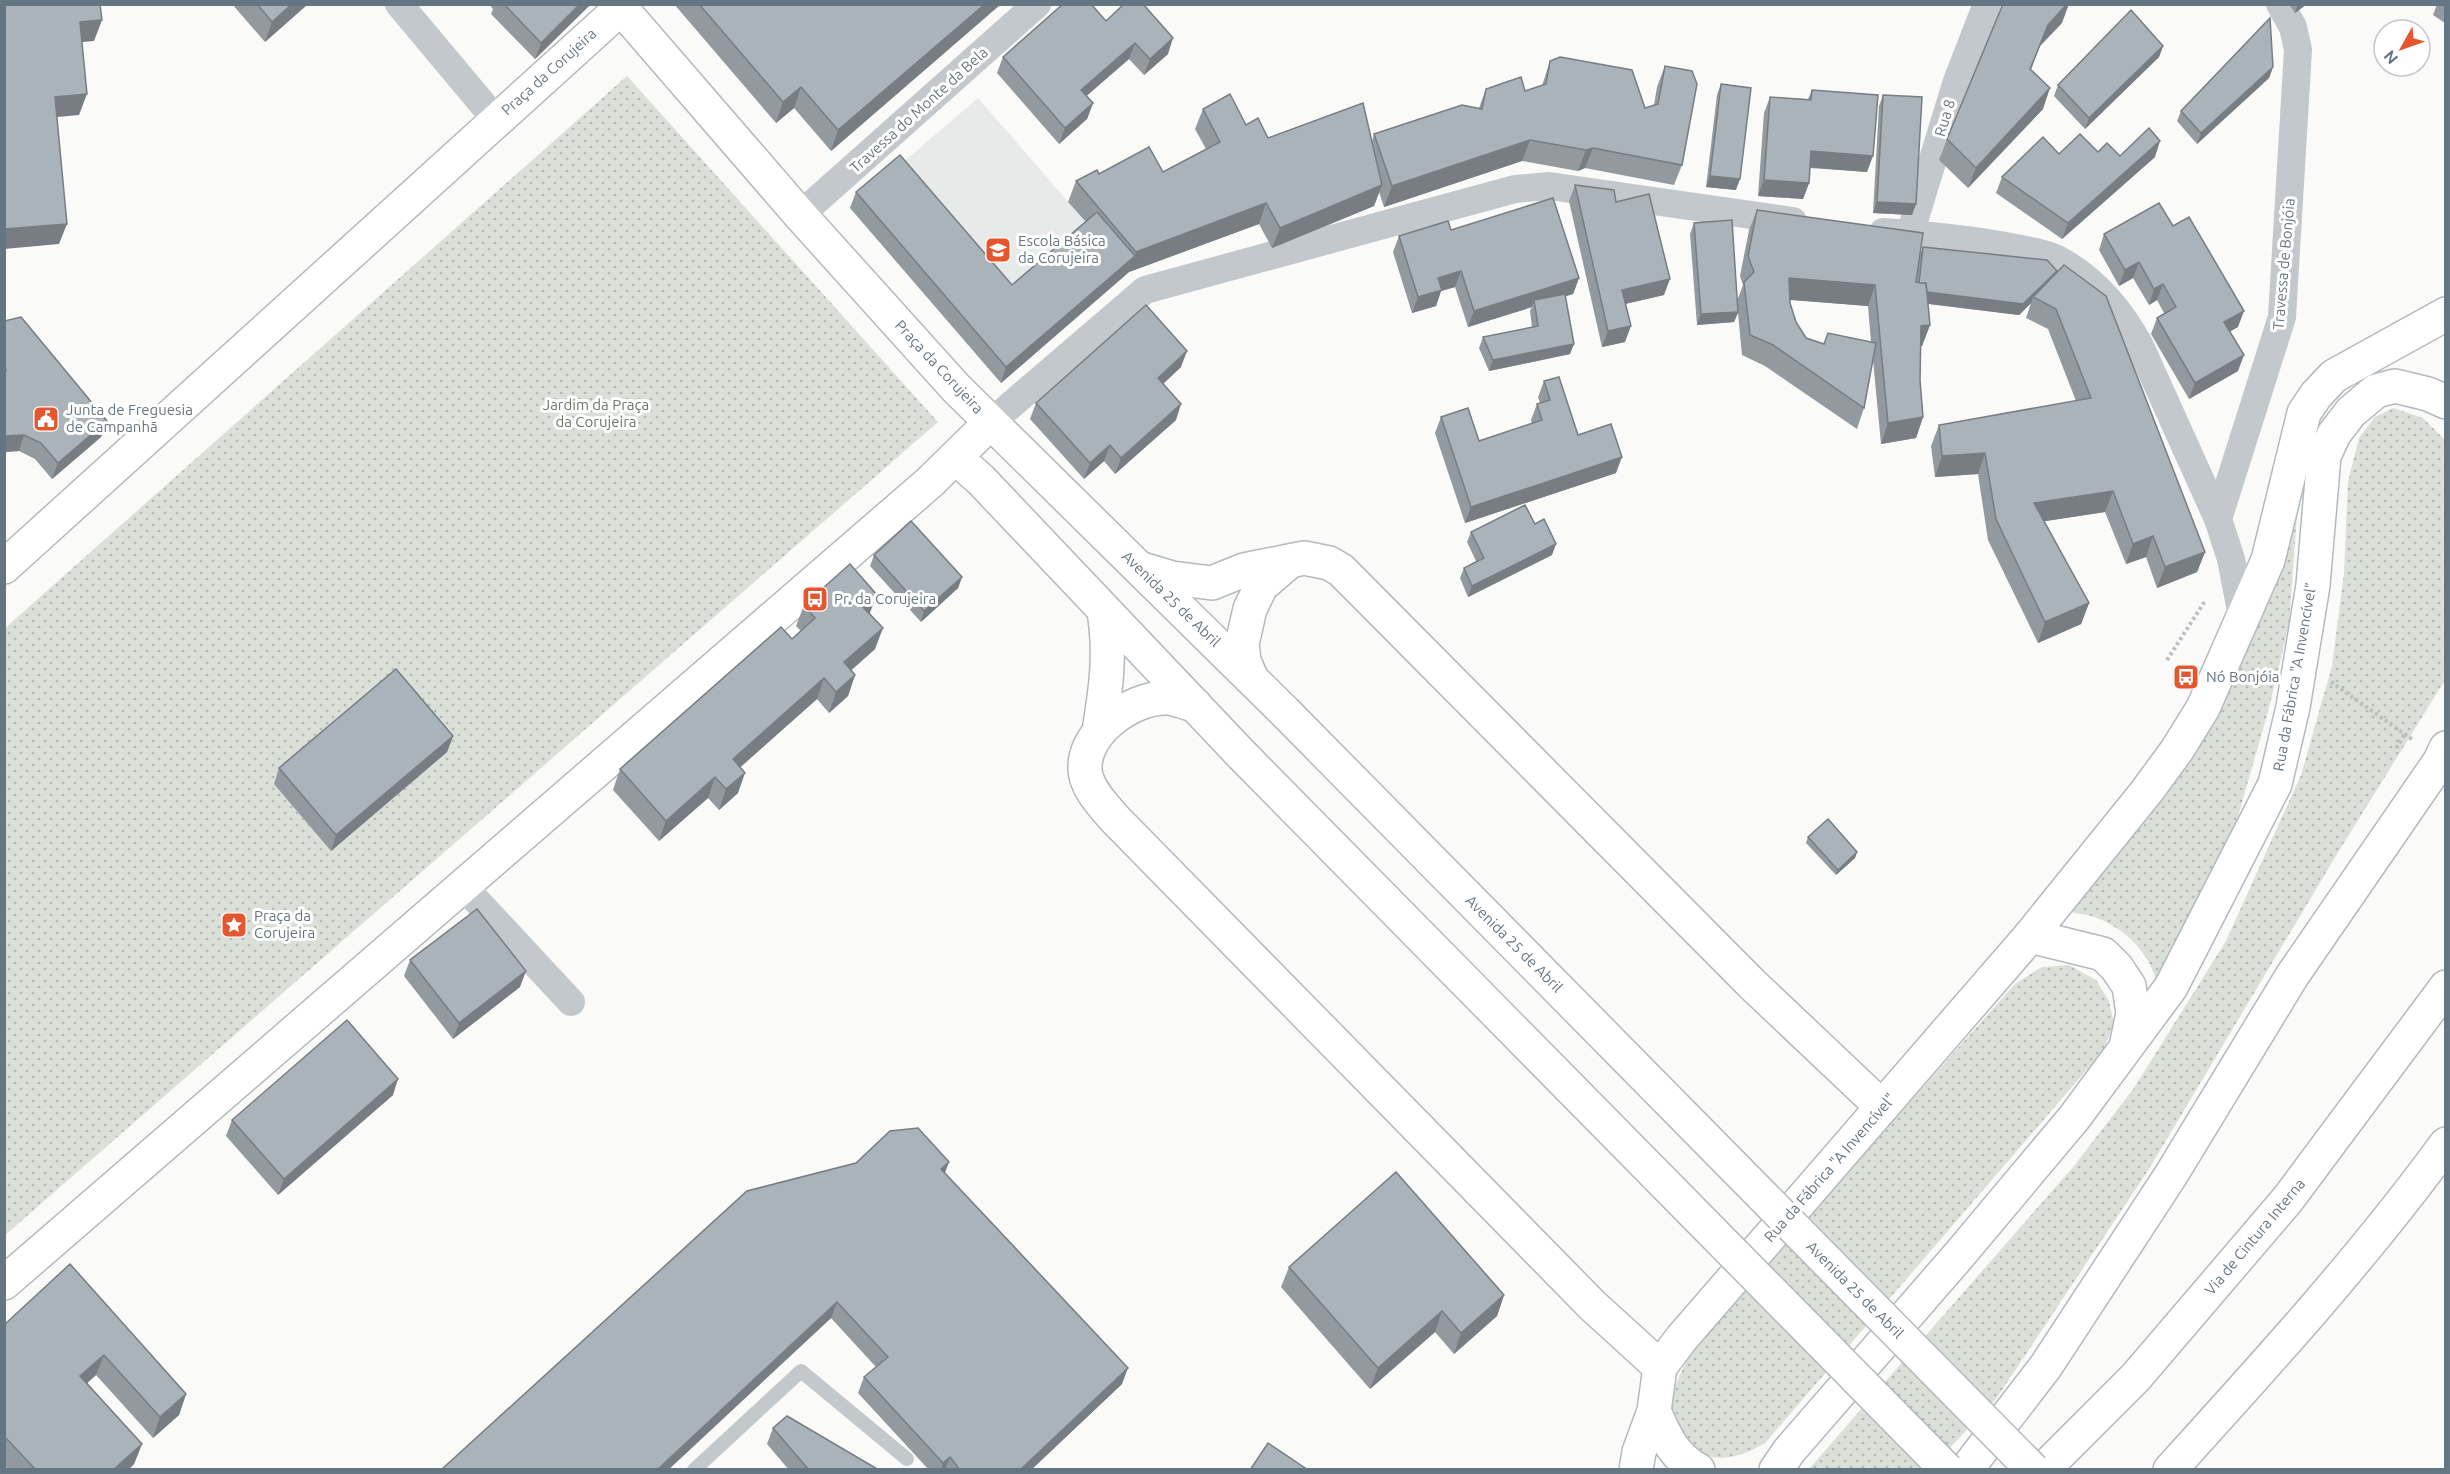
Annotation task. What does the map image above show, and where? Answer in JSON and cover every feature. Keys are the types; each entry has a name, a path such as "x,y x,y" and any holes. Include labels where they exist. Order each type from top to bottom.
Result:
{"main road":[{"name":"Praça da Corujeira","path":"4,567 623,6 800,215 990,423 956,458 4,1283"},
{"name":"Rua da Fábrica \"A Invencível\"","path":"1636,1470 1639,1452 1654,1411 1660,1367 1680,1339 2030,936 2147,791 2177,750 2203,708 2268,560 2304,413 2316,394 2334,376 2445,314"},
{"name":"Rua da Fábrica \"A Invencível\"","path":"1762,1470 1783,1460 1960,1254 2074,1118 2125,1052 2170,987 2275,784 2293,707 2313,585 2324,456 2334,434 2351,412 2376,391 2395,387 2428,394 2445,402"},
{"name":"Avenida 25 de Abril","path":"990,423 1251,677 2033,1470"},
{"path":"956,458 981,480 1242,754 1947,1470"},
{"path":"1140,568 1172,578 1212,583 1244,570 1304,558 1329,562 1341,570 1752,984 1882,1107"},
{"path":"1251,677 1244,661 1242,644 1250,609 1261,586 1290,561"},
{"path":"1100,731 1109,643 1104,611"},
{"path":"1195,705 1167,698 1143,702 1118,716 1100,731 1086,753 1086,772 1097,797 1114,818 1592,1305 1660,1367"},
{"path":"1966,1470 2046,1366 2171,1175 2292,976 2444,757"},
{"name":"Rua da Fábrica \"A Invencível\"","path":"2030,936 2103,954 2117,968 2129,986 2133,1013 2125,1052"},
{"name":"Via de Cintura Interna","path":"2043,1470 2136,1377 2288,1199 2445,987"},
{"path":"2170,1470 2293,1335 2408,1196 2445,1143"},
{"path":"1654,1411 1668,1443 1679,1457 1698,1470"}],"street":[{"path":"399,4 496,120"},
{"name":"Travessa do Monte da Bela","path":"800,215 1037,4"},
{"name":"Rua 8","path":"1910,234 1957,81 1987,4"},
{"name":"Travessa de Bonjóia","path":"2218,519 2282,317 2298,50 2293,27 2280,4"},
{"path":"990,423 1145,290 1515,189 1550,186 1822,225"},
{"path":"1858,230 1993,243 2037,252 2057,259 2079,273 2097,289 2129,326 2140,346 2218,519 2231,560 2243,621"},
{"path":"462,885 571,1002"}],"lane":[{"path":"694,1470 801,1371 907,1459"}],"path":[{"path":"2167,660 2231,560"},
{"path":"2300,661 2405,734 2444,757"},
{"path":"2396,748 2405,734"}],"shaded area":[{"name":"Escola Básica da Corujeira","path":"978,98 1129,272 1001,383 850,208"}],"green space":[{"name":"Jardim da Praça da Corujeira","path":"627,76 938,422 5,1235 4,629"},
{"path":"2393,408 2423,418 2445,440 2445,680 2337,854 2149,1169 1996,1399 1930,1469 1808,1470 2074,1166 2134,1088 2226,941 2301,775 2332,666 2344,573 2348,482 2359,438 2375,417"},
{"path":"2299,487 2289,624 2268,712 2230,844 2156,980 2148,960 2127,936 2100,919 2071,912 2147,818 2215,709"},
{"path":"2069,965 2096,980 2109,1001 2114,1024 2103,1051 1765,1443 1732,1457 1711,1457 1701,1453 1692,1446 1672,1417 1676,1386 1699,1339 2015,984 2042,967"}],"building":[{"path":"4,4 100,4 102,20 80,22 87,94 55,97 67,224 4,229"},
{"path":"257,4 292,4 272,22"},
{"path":"504,4 580,4 541,43"},
{"path":"699,4 985,4 838,130 801,87 783,102"},
{"path":"1063,4 1091,4 1106,21 1124,4 1143,4 1173,38 1150,59 1135,43 1081,90 1093,103 1065,128 1003,57"},
{"path":"2003,4 2067,4 2048,25 2030,69 2050,88 1976,168 1947,139"},
{"path":"2131,10 2163,46 2089,118 2058,85"},
{"path":"2270,18 2273,67 2201,133 2181,111"},
{"path":"1560,57 1632,70 1645,108 1658,104 1665,66 1692,71 1697,84 1682,165 1593,148 1586,150 1530,140 1392,186 1374,134 1462,105 1482,109 1486,89 1521,77 1525,91 1546,84 1550,61"},
{"path":"1721,84 1751,88 1740,179 1710,176"},
{"path":"1812,90 1878,95 1873,156 1811,151 1809,183 1764,180 1770,97 1811,100"},
{"path":"1230,94 1246,125 1258,118 1268,138 1363,103 1382,185 1280,228 1266,203 1136,252 1076,181 1097,170 1099,174 1149,147 1163,172 1220,142 1203,109"},
{"path":"1883,95 1922,97 1916,204 1877,202"},
{"path":"2149,128 2160,141 2068,223 2002,177 2043,137 2059,154 2080,134 2098,152 2107,143 2120,156"},
{"path":"900,155 1012,285 1097,212 1135,256 1006,367 856,192"},
{"path":"1575,185 1614,190 1616,202 1649,194 1670,279 1622,290 1631,326 1608,331"},
{"path":"1553,198 1579,278 1474,311 1461,271 1438,278 1442,290 1418,297 1399,236 1448,221 1451,230"},
{"path":"2159,203 2173,226 2189,217 2244,311 2224,322 2244,355 2195,383 2157,318 2176,307 2163,284 2154,289 2139,262 2125,270 2104,234"},
{"path":"1757,210 1923,233 1916,282 1926,283 1930,325 1921,326 1920,380 1923,417 1888,423 1875,285 1789,278 1790,303 1796,322 1806,338 1824,344 1828,333 1876,343 1864,408 1773,345 1750,335 1744,282 1754,272 1748,256"},
{"path":"1732,220 1738,312 1701,314 1694,223"},
{"path":"1923,247 2047,260 2057,271 2023,304 1927,292 1926,283 1919,283"},
{"path":"2064,265 2106,296 2205,552 2165,567 2153,536 2133,544 2113,491 2034,503 2089,603 2045,622 1996,519 1985,453 1942,456 1939,425 2091,398 2056,309 2033,297"},
{"path":"1565,294 1574,344 1493,360 1483,337 1538,326 1534,300"},
{"path":"1146,305 1187,351 1158,378 1181,404 1121,458 1110,445 1090,463 1036,403"},
{"name":"Junta de Freguesia de Campanhã","path":"21,317 107,421 58,463 41,443 24,435 4,436 4,371 6,371 4,321"},
{"path":"1559,377 1578,435 1611,424 1622,457 1471,507 1441,417 1468,408 1479,441 1542,420 1537,404 1550,400 1544,381"},
{"path":"1525,505 1535,524 1544,519 1556,544 1472,586 1464,568 1484,558 1471,532"},
{"path":"911,521 962,577 924,611 874,555"},
{"path":"850,564 877,595 863,607 883,628 844,662 855,675 836,692 824,678 733,759 745,773 726,789 715,777 666,821 620,769 781,627 792,639 815,618 804,605"},
{"path":"396,669 453,736 336,835 279,768"},
{"path":"1828,819 1857,852 1838,870 1808,837"},
{"path":"477,909 526,971 459,1023 410,960"},
{"path":"347,1020 398,1079 284,1179 232,1120"},
{"path":"918,1128 949,1162 941,1169 1128,1368 1020,1470 960,1470 950,1457 943,1463 864,1377 888,1357 837,1302 657,1470 441,1470 747,1191 856,1163 890,1131"},
{"path":"1396,1172 1504,1295 1461,1333 1442,1311 1378,1368 1289,1267"},
{"path":"70,1264 186,1394 160,1417 104,1355 80,1376 142,1444 113,1470 36,1470 4,1436 4,1325"},
{"path":"787,1416 879,1470 809,1470 773,1428"},
{"path":"1268,1443 1308,1470 1250,1470"}],"place":[{"name":"Escola Básica da Corujeira","path":"998,250"},
{"name":"Junta de Freguesia de Campanhã","path":"46,419"},
{"name":"Pr. da Corujeira","path":"815,599"},
{"name":"Nó Bonjóia","path":"2186,677"},
{"name":"Praça da Corujeira","path":"234,925"}]}
